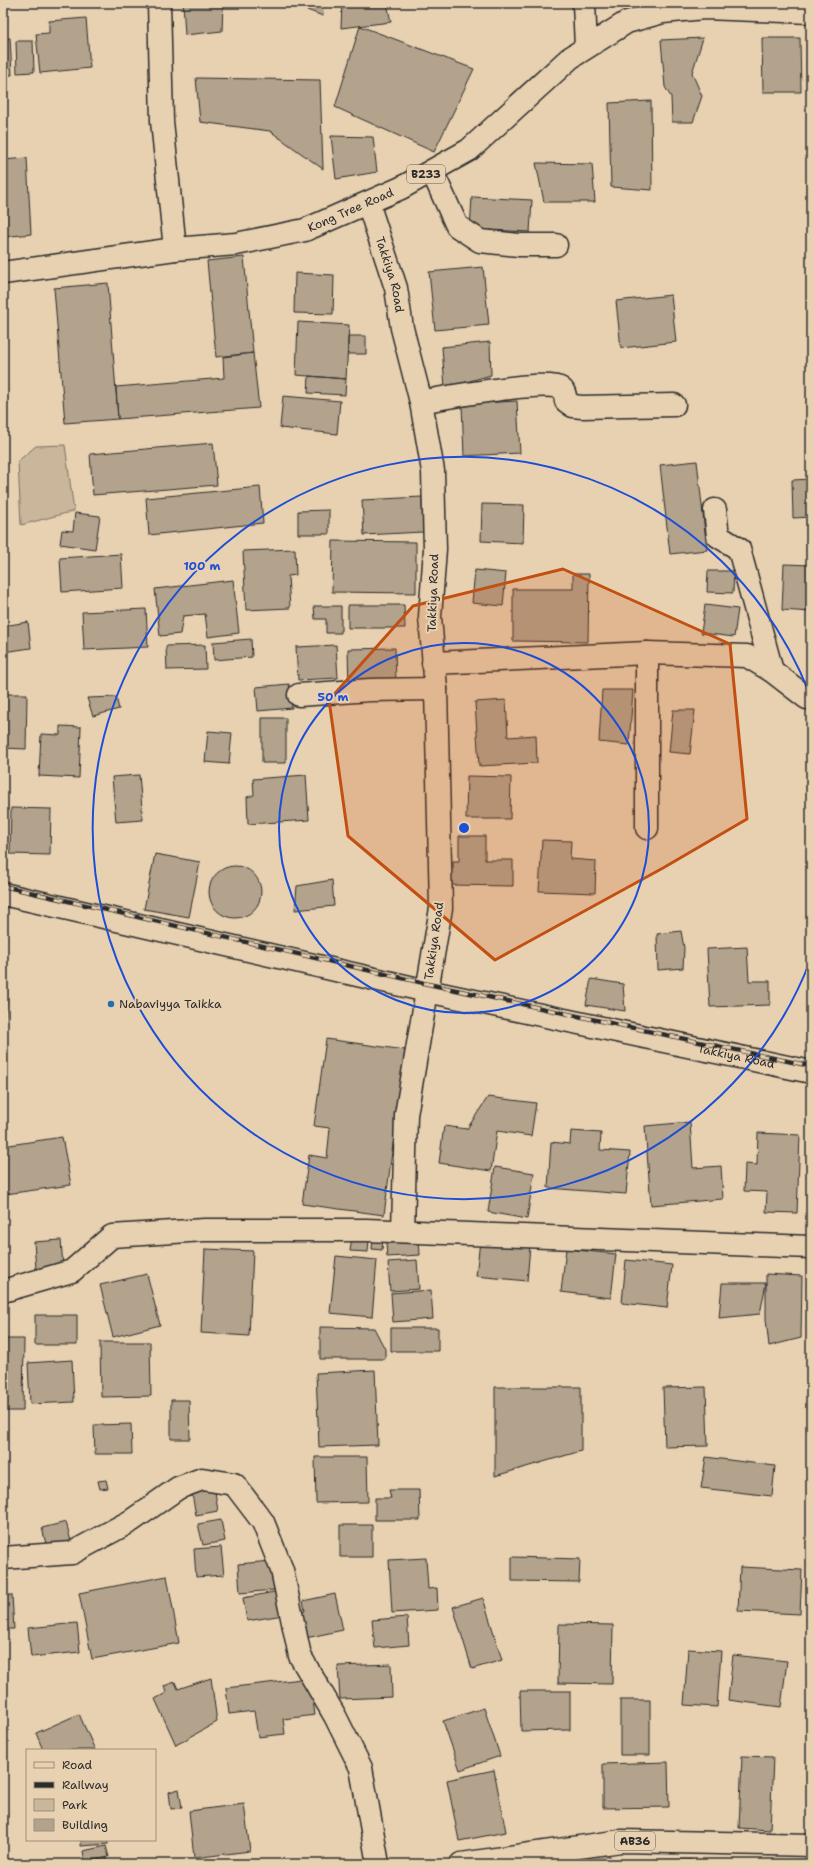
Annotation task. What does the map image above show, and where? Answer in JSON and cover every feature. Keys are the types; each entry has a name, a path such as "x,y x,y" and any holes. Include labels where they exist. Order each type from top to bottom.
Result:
{"street":[{"path":"159,3 162,121 175,250"},
{"path":"584,3 586,47"},
{"name":"Kong Tree Road","path":"3,272 175,250 236,244 305,230 368,203 432,171 469,150 570,58 627,22 663,12 704,8 811,12"},
{"path":"432,171 457,226 480,241 519,245 556,245"},
{"name":"Takkiya Road","path":"368,203 396,288 402,328 421,402 433,471 435,549 430,616 432,663 436,689 441,908 406,1115 403,1231"},
{"path":"421,402 454,396 552,384 560,387 564,391 566,401 573,406 674,405"},
{"path":"715,510 718,536 739,549 772,671"},
{"path":"647,653 647,828"},
{"path":"432,663 647,653 747,656 772,671 807,698 811,698"},
{"path":"299,695 370,690 436,689"},
{"path":"3,894 427,991"},
{"name":"Takkiya Road","path":"427,991 811,1072"},
{"path":"3,1291 72,1271 112,1236 204,1230 403,1231 811,1247"},
{"path":"3,1558 72,1553 131,1521 178,1488 202,1479 234,1484 263,1522 282,1570 300,1656 335,1716 361,1768 378,1864"},
{"name":"AB36","path":"461,1864 621,1841 811,1845"}],"highlighted area":[{"path":"563,569 730,644 747,819 663,868 495,960 348,836 329,700 413,606"}],"green space":[{"path":"65,445 74,511 21,525 18,461 36,446"}],"building":[{"path":"183,3 223,3 222,31 185,35"},
{"path":"288,3 322,3 323,16"},
{"path":"342,3 387,3 391,22 341,28"},
{"path":"86,18 90,68 40,73 36,34 49,33 49,21"},
{"path":"360,26 474,69 434,152 335,107"},
{"path":"3,38 10,38 12,75 3,75"},
{"path":"703,38 692,73 702,96 693,122 672,122 671,97 665,87 661,40"},
{"path":"762,38 800,38 801,92 763,92"},
{"path":"16,41 33,41 34,72 17,73"},
{"path":"196,78 320,80 323,169 270,131 200,122"},
{"path":"651,101 652,190 611,187 609,103"},
{"path":"331,136 373,137 377,172 336,179"},
{"path":"27,158 31,234 3,237 3,160"},
{"path":"536,163 592,164 595,202 544,202"},
{"path":"472,197 532,200 530,232 470,229"},
{"path":"244,257 253,353 216,357 207,261"},
{"path":"483,267 489,325 435,330 429,272"},
{"path":"295,273 334,275 333,314 294,313"},
{"path":"108,283 118,419 65,423 54,288"},
{"path":"671,295 676,342 621,348 616,301"},
{"path":"298,322 349,325 346,379 296,375"},
{"path":"348,336 366,336 366,354 348,354"},
{"path":"490,342 491,375 445,388 442,347"},
{"path":"253,353 259,408 118,419 116,387 224,378 223,357"},
{"path":"309,376 346,379 345,395 308,393"},
{"path":"283,396 340,401 337,434 280,428"},
{"path":"517,401 520,453 464,456 462,404"},
{"path":"213,443 217,485 93,495 90,454"},
{"path":"697,461 707,550 670,554 660,465"},
{"path":"811,479 811,517 793,518 792,480"},
{"path":"260,487 263,523 149,535 146,498"},
{"path":"422,497 423,532 364,535 362,500"},
{"path":"482,504 524,505 523,543 481,541"},
{"path":"329,510 329,534 298,534 298,511"},
{"path":"75,513 100,516 95,549 60,544 62,530 73,531"},
{"path":"333,541 416,542 416,593 332,592"},
{"path":"295,549 296,575 288,576 290,608 246,610 243,551"},
{"path":"121,554 123,588 62,592 60,558"},
{"path":"784,564 811,565 811,612 782,610"},
{"path":"475,570 506,573 503,606 472,603"},
{"path":"708,571 734,571 733,593 707,592"},
{"path":"573,574 589,574 588,642 513,641 513,589 573,589"},
{"path":"233,580 239,633 208,637 205,614 183,616 180,634 160,636 155,589"},
{"path":"348,605 404,605 405,628 348,628"},
{"path":"705,605 738,609 734,637 701,633"},
{"path":"314,606 341,606 341,633 326,633 326,619 315,619"},
{"path":"146,609 148,647 84,650 82,612"},
{"path":"28,622 31,648 3,652 3,626"},
{"path":"251,639 252,657 214,660 213,642"},
{"path":"205,645 206,669 167,670 166,646"},
{"path":"336,645 338,678 298,680 296,647"},
{"path":"395,648 396,685 349,687 348,649"},
{"path":"289,684 292,708 258,711 256,687"},
{"path":"602,690 633,690 629,745 599,742"},
{"path":"3,694 27,694 26,749 3,748"},
{"path":"116,697 119,709 93,716 87,698"},
{"path":"506,700 508,737 536,735 537,763 479,766 475,702"},
{"path":"673,710 695,710 690,754 669,752"},
{"path":"262,718 286,718 286,763 262,763"},
{"path":"60,726 81,727 79,778 39,776 41,734 60,735"},
{"path":"208,731 232,733 229,764 205,762"},
{"path":"139,775 143,820 116,822 112,777"},
{"path":"306,775 309,820 248,824 247,797 254,795 253,779"},
{"path":"467,776 511,777 510,819 466,819"},
{"path":"11,808 51,809 50,855 10,854"},
{"path":"459,836 485,836 485,860 513,860 513,886 449,885 449,869 453,869 453,861 459,861"},
{"path":"542,840 571,841 570,859 596,861 595,893 539,891"},
{"path":"155,854 200,862 189,917 144,909"},
{"path":"235,866 249,870 257,878 261,892 257,906 249,914 235,918 221,914 213,906 209,892 213,878 221,870"},
{"path":"332,880 334,906 295,910 297,886"},
{"path":"681,931 684,948 683,968 658,970 657,934"},
{"path":"747,947 749,981 770,981 770,1005 710,1007 707,949"},
{"path":"591,979 623,984 625,1011 586,1005"},
{"path":"3,980 8,980 5,1028 3,1028"},
{"path":"326,1039 405,1050 384,1215 302,1204 309,1155 327,1158 330,1128 314,1126"},
{"path":"488,1097 536,1103 531,1136 497,1131 491,1171 439,1163 444,1126 467,1129"},
{"path":"690,1122 693,1168 721,1166 723,1199 651,1205 645,1126"},
{"path":"571,1131 601,1133 600,1150 630,1152 626,1194 548,1188 551,1142 570,1144"},
{"path":"758,1133 800,1135 797,1213 766,1212 767,1192 744,1191 745,1164 757,1165"},
{"path":"62,1137 71,1185 6,1194 3,1174 3,1146"},
{"path":"495,1167 534,1173 527,1219 488,1212"},
{"path":"352,1237 369,1239 368,1252 350,1251"},
{"path":"373,1238 383,1238 382,1250 372,1249"},
{"path":"419,1239 420,1255 387,1257 386,1241"},
{"path":"61,1240 63,1267 36,1269 34,1242"},
{"path":"480,1241 530,1246 527,1281 476,1276"},
{"path":"205,1249 253,1251 249,1336 201,1333"},
{"path":"566,1249 616,1254 611,1298 561,1292"},
{"path":"336,1256 377,1260 372,1317 330,1313"},
{"path":"417,1260 419,1289 390,1291 388,1262"},
{"path":"626,1260 672,1265 667,1308 622,1303"},
{"path":"147,1274 160,1325 113,1337 100,1285"},
{"path":"766,1274 802,1276 801,1338 769,1346 766,1319"},
{"path":"722,1283 766,1283 760,1314 719,1318"},
{"path":"431,1290 433,1319 393,1322 391,1293"},
{"path":"35,1315 77,1315 77,1345 35,1345"},
{"path":"320,1327 374,1328 385,1349 385,1359 320,1359"},
{"path":"391,1328 438,1328 438,1351 391,1351"},
{"path":"3,1339 24,1339 23,1411 3,1411"},
{"path":"100,1342 150,1342 151,1396 101,1397"},
{"path":"72,1360 74,1402 30,1404 28,1363"},
{"path":"375,1370 378,1445 319,1447 316,1373"},
{"path":"495,1387 581,1387 581,1451 495,1476"},
{"path":"706,1387 708,1446 665,1447 663,1388"},
{"path":"171,1400 189,1400 190,1439 171,1439"},
{"path":"131,1424 132,1454 95,1454 94,1425"},
{"path":"315,1457 367,1457 368,1502 316,1503"},
{"path":"706,1457 775,1466 772,1496 701,1488"},
{"path":"106,1480 108,1488 100,1489 98,1481"},
{"path":"214,1485 218,1511 196,1515 191,1489"},
{"path":"389,1490 419,1490 420,1520 375,1520 375,1498 391,1498"},
{"path":"221,1520 225,1541 203,1545 198,1524"},
{"path":"66,1522 72,1545 48,1552 42,1528"},
{"path":"340,1525 372,1525 372,1557 340,1557"},
{"path":"221,1547 224,1575 196,1577 194,1549"},
{"path":"512,1557 580,1559 579,1582 512,1581"},
{"path":"426,1558 428,1589 437,1588 438,1610 392,1613 389,1560"},
{"path":"271,1561 274,1590 240,1593 238,1564"},
{"path":"740,1567 802,1570 800,1614 738,1611"},
{"path":"167,1576 179,1643 92,1659 79,1593"},
{"path":"279,1591 283,1615 247,1621 243,1598"},
{"path":"335,1594 343,1630 301,1639 295,1613 305,1611 303,1601"},
{"path":"3,1595 12,1595 14,1629 3,1629"},
{"path":"483,1598 502,1660 472,1669 453,1607"},
{"path":"407,1617 409,1645 375,1648 372,1620"},
{"path":"77,1623 80,1652 31,1657 28,1628"},
{"path":"559,1624 613,1625 612,1684 558,1683"},
{"path":"688,1649 721,1651 717,1707 684,1705"},
{"path":"733,1655 787,1661 781,1707 728,1700"},
{"path":"391,1664 392,1697 340,1699 338,1666"},
{"path":"211,1678 217,1722 176,1745 155,1699 166,1693 164,1686 175,1682 178,1689"},
{"path":"310,1678 315,1715 283,1719 285,1734 258,1737 254,1711 229,1714 226,1688"},
{"path":"520,1691 570,1691 570,1730 521,1731"},
{"path":"620,1700 650,1700 650,1755 620,1755"},
{"path":"484,1708 500,1756 460,1770 443,1721"},
{"path":"79,1714 95,1749 43,1749 36,1733"},
{"path":"742,1756 773,1757 770,1830 739,1828"},
{"path":"668,1762 669,1807 603,1808 603,1764"},
{"path":"494,1770 506,1832 459,1841 447,1780"},
{"path":"179,1789 182,1808 171,1809 169,1792"},
{"path":"244,1804 250,1851 194,1858 189,1811"},
{"path":"81,1841 108,1841 108,1844 81,1846"},
{"path":"106,1846 109,1857 85,1862 83,1851"},
{"path":"581,1855 583,1864 544,1864 543,1862"},
{"path":"609,1855 609,1864 590,1864 589,1856"},
{"path":"107,1858 107,1864 94,1864 94,1860"},
{"path":"660,1860 692,1860 692,1864 660,1864"},
{"path":"718,1862 752,1863 718,1864"}],"railway":[{"path":"3,886 428,984 811,1066"}],"place":[{"name":"Nabaviyya Taikka","path":"111,1004"}]}
